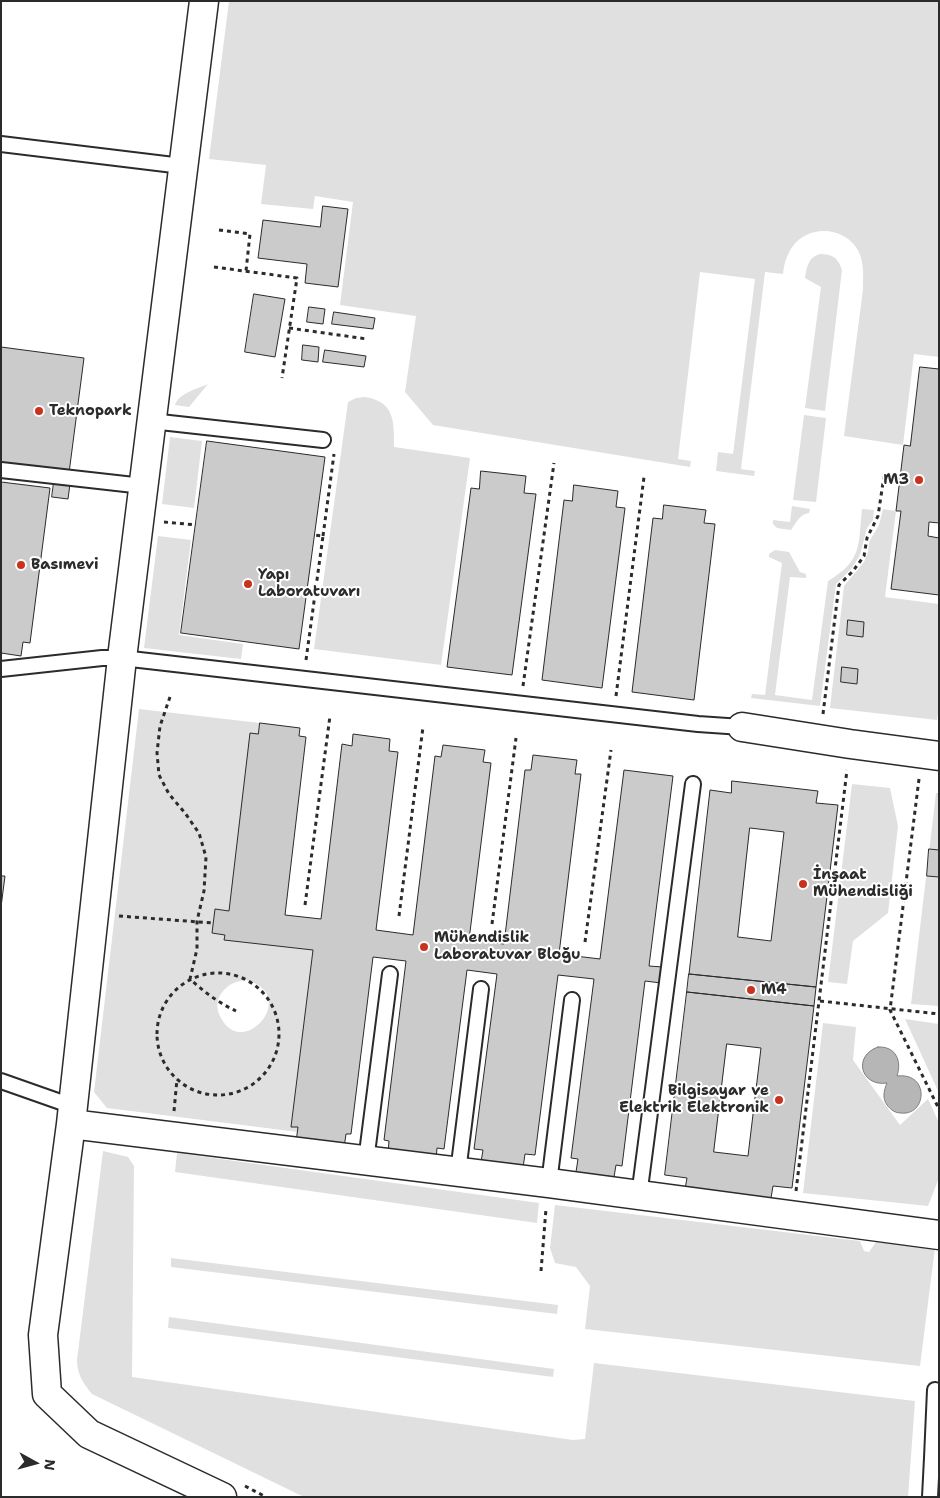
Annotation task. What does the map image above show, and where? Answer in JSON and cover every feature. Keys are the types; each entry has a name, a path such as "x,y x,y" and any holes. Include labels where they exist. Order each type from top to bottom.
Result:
{"street":[{"path":"204,1 122,658 72,1115 44,1335 47,1394 89,1434 231,1490"},
{"path":"742,727 930,755"},
{"path":"72,1115 156,1136 458,1172 548,1195 640,1196 939,1235"}],"lane":[{"path":"1,144 182,166"},
{"path":"151,421 323,440"},
{"path":"1,470 143,486"},
{"path":"1,669 102,658 122,658 698,724 742,727"},
{"path":"640,1196 693,784"},
{"path":"366,1161 390,974"},
{"path":"458,1172 481,989"},
{"path":"548,1195 572,1000"},
{"path":"1,1081 72,1115"},
{"path":"930,1497 935,1458 935,1390"}],"path":[{"path":"219,230 250,234 246,272"},
{"path":"214,267 297,278 282,378"},
{"path":"289,328 367,339"},
{"path":"304,678 335,442 323,440"},
{"path":"524,675 554,463"},
{"path":"820,740 839,585 853,572 864,556 867,538 878,516 884,476 899,478"},
{"path":"617,688 644,477"},
{"path":"315,535 323,536"},
{"path":"170,698 160,726 157,753 159,775 169,794 199,833 206,857 204,891 197,921 197,949 190,979 176,989 165,1003 159,1019 157,1036 160,1055 169,1072 184,1085 192,1089 201,1093 220,1096 238,1092 255,1083 269,1069 273,1061 277,1052 279,1033 276,1014 268,998 256,986 241,977 224,973 207,974 190,979"},
{"path":"305,905 330,716"},
{"path":"399,916 423,727"},
{"path":"492,924 516,738"},
{"path":"793,1216 850,744"},
{"path":"585,942 611,750"},
{"path":"930,755 890,1010 939,1109"},
{"path":"94,914 213,923"},
{"path":"190,979 201,990 222,1005 236,1011"},
{"path":"820,1001 939,1014"},
{"path":"541,1271 548,1195"},
{"path":"231,1490 266,1497"}],"shaded area":[{"path":"229,1 939,1 939,357 914,354 903,445 844,436 863,289 863,266 857,248 850,240 841,235 821,231 801,238 793,246 786,259 783,274 765,272 741,469 755,471 754,476 716,471 718,452 733,454 755,279 700,272 678,459 691,461 690,467 433,425 405,392 416,316 340,305 353,202 315,196 313,209 261,204 266,165 209,159"},
{"path":"820,254 834,258 839,262 842,270 825,411 805,408 821,287 805,278 807,266 813,257"},
{"path":"208,384 189,407 175,405 184,394"},
{"path":"365,397 382,403 391,414 394,429 394,447 470,458 441,665 314,649 348,402 356,398"},
{"path":"804,415 826,418 816,502 793,500"},
{"path":"170,437 202,441 194,508 162,504"},
{"path":"792,506 810,509 809,513 801,517 791,530 777,528 773,524 773,520 790,522"},
{"path":"862,509 874,510 873,520 867,528 860,555 852,568 836,584 820,706 751,698 752,694 765,695 782,563 769,557 769,554 775,550 789,552 800,572 806,574 806,578 790,577 775,695 812,700 828,581 848,566 857,551"},
{"path":"883,509 896,511 885,597 939,604 939,705 937,720 830,708 844,586 864,562 869,542 879,525"},
{"path":"158,536 191,540 179,635 243,644 241,659 144,648"},
{"path":"139,709 260,723 258,734 250,734 229,911 215,909 212,933 225,935 225,940 313,950 291,1126 298,1127 298,1132 107,1108 94,1092","holes":["245,980 261,987 268,997 268,1009 263,1020 253,1028 242,1032 231,1029 221,1018 218,1011 217,1004 222,993 226,988 238,981"]},
{"path":"852,784 890,788 898,826 888,913 853,941 847,984 828,982"},
{"path":"936,793 939,793 939,1006 911,1004"},
{"path":"905,1019 939,1024 939,1093"},
{"path":"823,1023 856,1027 853,1060 900,1125 928,1099 939,1123 939,1178 928,1206 803,1193"},
{"path":"878,1047 889,1049 896,1056 899,1065 897,1076 908,1077 920,1087 920,1102 910,1112 899,1113 890,1108 885,1102 884,1097 887,1083 878,1083 871,1080 863,1070 865,1057 870,1051"},
{"path":"103,1151 128,1157 134,1166 132,1377 573,1440 585,1439 594,1363 915,1401 908,1497 304,1497 92,1394 83,1382 79,1374 77,1360"},
{"path":"177,1153 539,1203 537,1223 175,1172"},
{"path":"555,1205 860,1241 864,1251 869,1252 876,1242 935,1248 920,1366 585,1329 590,1286 576,1267 555,1263 550,1248"},
{"path":"171,1258 558,1305 557,1314 171,1267"},
{"path":"169,1317 554,1369 553,1377 168,1328"}],"building":[{"path":"323,206 348,209 338,287 305,283 307,264 258,258 263,220 320,227"},
{"path":"254,294 285,299 275,357 245,352"},
{"path":"309,307 325,309 323,324 307,322"},
{"path":"334,312 375,318 373,329 332,324"},
{"path":"303,345 319,347 318,362 302,360"},
{"name":"Teknopark","path":"1,347 84,358 69,473 1,464"},
{"path":"325,350 366,356 364,367 323,362"},
{"name":"M3","path":"920,367 939,369 939,523 929,522 928,536 939,538 939,595 891,589 901,511 896,511 904,445 910,446"},
{"name":"Yapı Laboratuvarı","path":"207,441 325,457 299,649 181,633"},
{"path":"481,471 526,476 524,493 536,494 512,675 447,667 471,488 479,489"},
{"name":"Basımevi","path":"1,482 50,488 30,643 23,642 21,656 1,653"},
{"path":"54,482 70,484 68,499 52,497"},
{"path":"574,485 618,491 616,507 625,508 602,688 542,680 564,500 572,501"},
{"path":"664,505 706,510 704,523 715,524 694,700 632,692 653,518 662,519"},
{"path":"848,620 864,622 863,637 847,635"},
{"path":"842,667 858,669 857,684 841,682"},
{"name":"Mühendislik Laboratuvar Bloğu","path":"260,723 300,728 299,736 306,737 285,915 321,919 342,744 352,746 353,734 390,739 389,751 398,752 376,930 413,935 435,756 441,757 443,745 485,750 483,762 491,763 469,940 504,944 525,770 531,770 533,755 577,760 575,774 581,774 559,954 600,959 624,770 673,776 649,966 663,967 661,983 645,981 622,1166 616,1165 614,1177 576,1172 578,1159 571,1158 594,979 558,975 535,1155 525,1154 523,1168 481,1162 483,1150 474,1149 497,974 467,970 444,1149 437,1148 436,1160 388,1154 389,1141 384,1140 406,961 373,957 351,1134 346,1134 344,1148 296,1142 298,1127 291,1127 313,950 224,940 225,935 212,933 215,909 229,911 250,733 258,734"},
{"name":"İnşaat Mühendisliği","path":"732,781 818,791 816,803 838,805 816,987 689,974 710,790 731,793","holes":["750,828 784,832 771,941 738,937"]},
{"path":"929,849 939,850 939,877 927,876"},
{"path":"1,876 5,876 1,907"},
{"name":"M4","path":"689,974 816,987 814,1006 687,992"},
{"name":"Bilgisayar ve Elektrik Elektronik","path":"687,992 814,1006 792,1188 773,1186 771,1198 685,1189 687,1178 665,1175","holes":["727,1044 761,1048 748,1156 714,1152"]}],"place":[{"name":"Teknopark","path":"39,411"},
{"name":"M3","path":"919,480"},
{"name":"Basımevi","path":"21,565"},
{"name":"Yapı Laboratuvarı","path":"248,584"},
{"name":"İnşaat Mühendisliği","path":"803,884"},
{"name":"Mühendislik Laboratuvar Bloğu","path":"424,947"},
{"name":"M4","path":"751,990"},
{"name":"Bilgisayar ve Elektrik Elektronik","path":"779,1100"}]}
